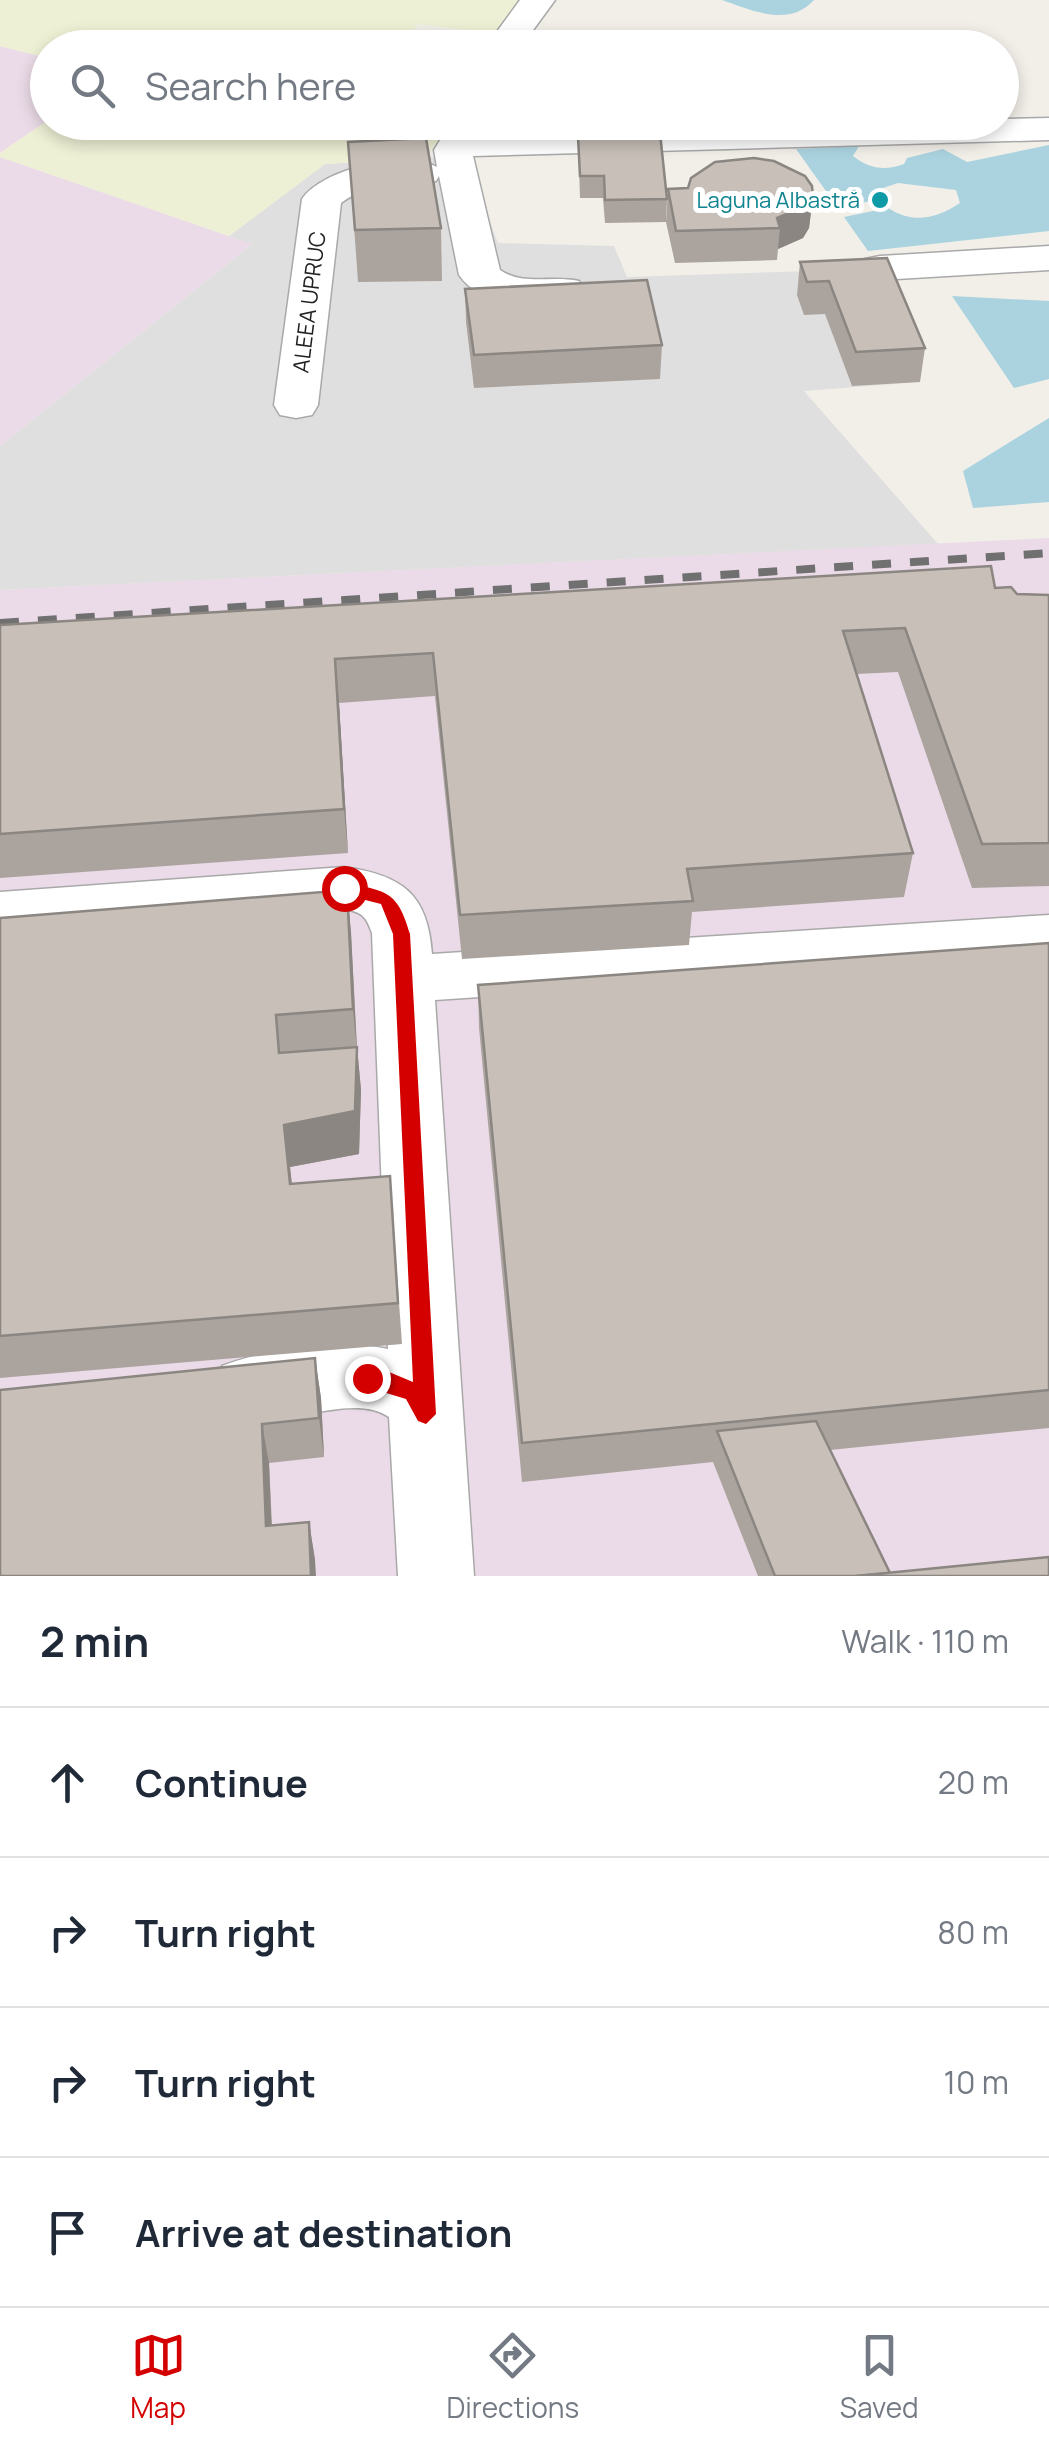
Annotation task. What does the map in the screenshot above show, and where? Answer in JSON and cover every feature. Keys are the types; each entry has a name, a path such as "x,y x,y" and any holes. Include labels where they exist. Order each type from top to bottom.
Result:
{"street":[{"path":"516,30 538,0"},
{"path":"1019,130 1049,129"},
{"path":"458,140 472,250 480,275 492,288 605,289"},
{"name":"ALEEA UPRUC","path":"296,405 322,200 333,188 360,177 436,172 447,165 458,140"},
{"path":"880,268 1049,258"},
{"path":"0,914 344,888 369,892 386,899 394,908 402,934 436,1576"},
{"path":"404,980 1049,936"},
{"path":"193,1393 367,1378 389,1381 414,1392 426,1414"}],"shaded area":[{"path":"0,46 30,54 30,133 0,153"},
{"path":"465,155 498,243 614,246 627,277 872,269 920,382 804,391 938,544 0,590 0,446 251,245 229,236 325,164"},
{"path":"0,157 252,244 0,446"},
{"path":"1049,538 1049,1576 0,1576 0,590"}],"green space":[{"path":"0,0 523,0 502,30 418,24 414,30 30,30 30,54 0,46"},
{"path":"30,133 30,140 439,140 417,159 325,164 229,236 0,157 0,153"}],"water":[{"path":"722,0 814,0 782,15 757,12"},
{"path":"1049,145 1049,231 868,251 844,217 888,208 915,218 933,216 960,203 956,190 898,183 880,189 880,199 838,208 796,149 859,146 853,156 871,166 890,168 904,164 907,158 943,149 967,162"},
{"path":"952,296 1049,301 1049,379 1014,388"},
{"path":"1049,418 1049,502 973,508 963,471"}],"building":[{"path":"426,140 441,228 355,230 348,142"},
{"path":"578,140 661,140 667,199 605,200 604,176 580,176"},
{"path":"754,158 774,161 805,176 813,196 806,206 777,218 780,228 676,231 668,189 688,188 691,178 715,162"},
{"path":"887,258 925,348 856,352 829,281 807,282 800,262"},
{"path":"647,280 662,345 474,355 465,289"},
{"path":"991,566 995,588 1011,587 1017,594 1049,595 1049,843 982,844 905,628 843,631 913,853 687,869 693,901 460,915 433,653 335,659 344,809 0,834 0,625"},
{"path":"347,890 353,1009 276,1015 279,1053 357,1047 355,1111 284,1125 290,1184 390,1176 398,1303 0,1336 0,918"},
{"path":"1049,943 1049,1390 522,1443 478,985"},
{"path":"315,1358 319,1418 262,1424 266,1526 309,1522 311,1576 0,1576 0,1390"},
{"path":"816,1421 890,1573 775,1576 717,1431"},
{"path":"1049,1557 1049,1576 856,1576"}],"railway":[{"path":"0,623 1049,553"}],"place":[{"name":"Laguna Albastră","path":"880,200"}],"route":[{"path":"344,888 386,899 394,908 402,934 426,1414 414,1392 389,1381 367,1378"}]}
